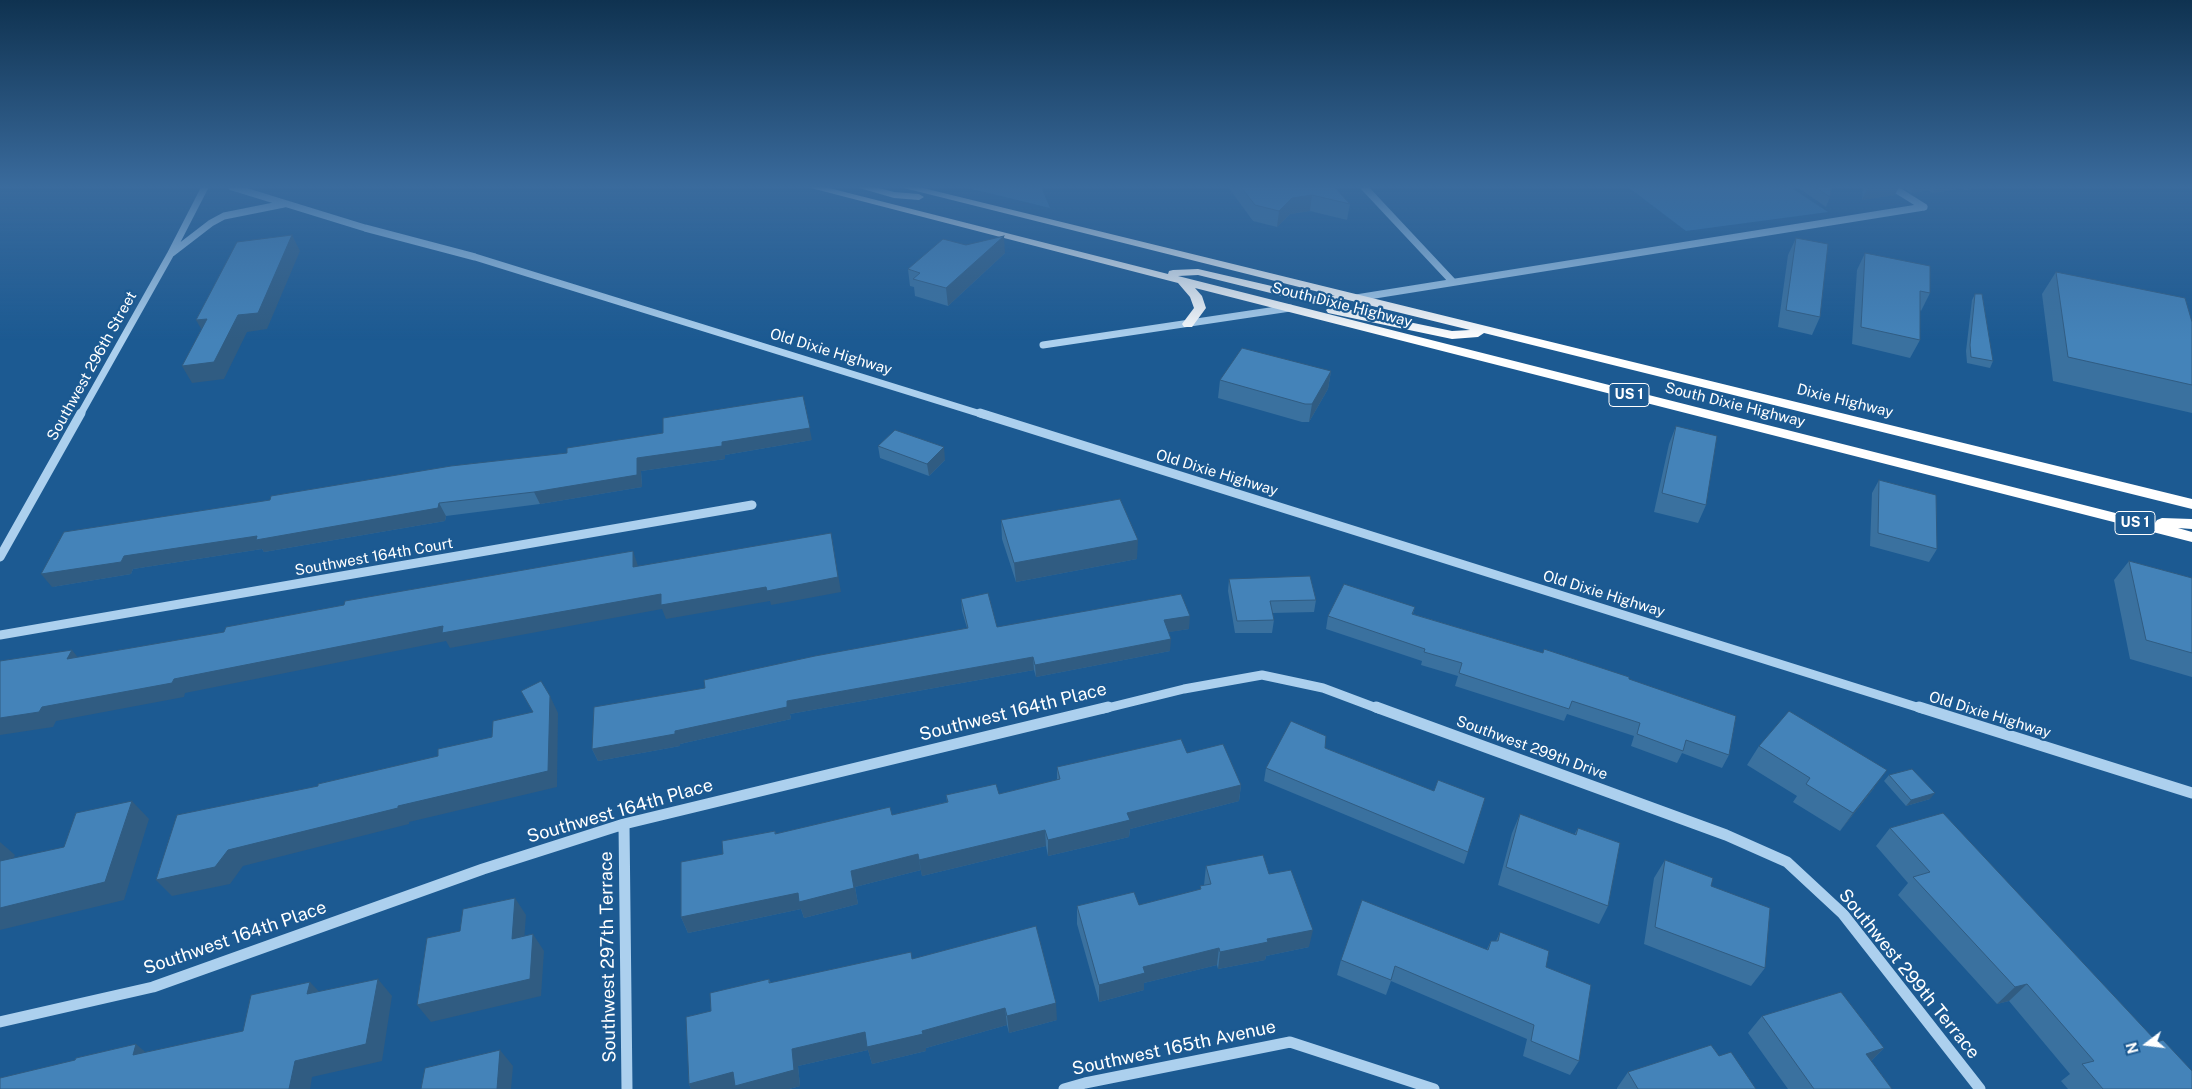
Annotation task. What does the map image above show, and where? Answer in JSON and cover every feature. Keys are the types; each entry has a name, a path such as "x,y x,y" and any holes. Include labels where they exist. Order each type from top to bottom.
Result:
{"highway":[{"name":"US 1","path":"1012,238 1181,280"},
{"name":"South Dixie Highway","path":"1112,238 1490,332"},
{"path":"1156,274 1198,272 1315,300 1356,298"},
{"name":"South Dixie Highway","path":"1181,280 2131,522"},
{"path":"1181,280 1196,296 1200,308 1188,324"},
{"path":"1290,308 1328,309 1452,335 1490,332"},
{"name":"Dixie Highway","path":"1490,332 2192,504"},
{"name":"US 1","path":"2131,522 2192,537"},
{"path":"2131,522 2192,524"}],"street":[{"name":"Southwest 296th Street","path":"0,557 179,238"},
{"path":"170,255 192,238"},
{"name":"Old Dixie Highway","path":"402,238 475,257 811,361 2192,793"},
{"path":"1412,238 1453,282"},
{"path":"1356,298 1730,238"},
{"path":"1043,345 1290,308"},
{"name":"Southwest 164th Court","path":"0,635 752,505"},
{"name":"Southwest 164th Place","path":"0,1022 153,987 483,869 624,824 1184,689 1262,676"},
{"name":"Southwest 299th Drive","path":"1262,676 1323,688 1726,835 1787,862"},
{"name":"Southwest 297th Terrace","path":"624,824 626,1089"},
{"name":"Southwest 299th Terrace","path":"1787,862 1843,914 1980,1089"},
{"name":"Southwest 165th Avenue","path":"1064,1089 1086,1086 1290,1042 1434,1089"}],"building":[{"path":"270,238 291,238 258,313 238,315 214,362 182,366 207,319 196,320 237,242"},
{"path":"1002,238 946,288 913,279 920,273 908,269 943,239 966,245"},
{"path":"1796,238 1828,244 1820,317 1786,310"},
{"path":"1865,253 1930,266 1930,293 1920,291 1920,340 1861,327"},
{"path":"2056,272 2185,298 2192,322 2192,385 2068,357"},
{"path":"1975,294 1982,294 1993,361 1971,357 1970,345"},
{"path":"1242,348 1331,371 1312,404 1305,404 1220,380"},
{"path":"803,396 810,428 722,442 722,446 637,458 637,475 534,492 439,503 438,508 256,540 257,536 124,556 121,562 41,574 64,532 270,500 271,496 451,466 567,453 567,448 663,433 663,418"},
{"path":"1676,426 1717,436 1706,505 1662,493"},
{"path":"895,430 944,447 927,464 878,446"},
{"path":"1879,480 1936,495 1937,549 1878,533"},
{"path":"1120,499 1138,540 1014,563 1001,520"},
{"path":"831,533 838,577 767,591 766,587 661,605 661,594 442,633 443,626 174,679 172,683 42,707 39,712 0,718 0,661 72,650 67,659 224,632 226,627 344,605 345,601 633,551 633,567"},
{"path":"2129,561 2192,578 2192,653 2146,640"},
{"path":"1310,576 1316,600 1270,601 1274,620 1237,621 1229,579"},
{"path":"1344,584 1415,607 1412,614 1543,653 1544,649 1629,677 1629,679 1736,716 1729,755 1686,740 1683,751 1637,734 1640,723 1572,701 1569,709 1459,673 1462,663 1424,652 1425,649 1328,616"},
{"path":"988,593 997,627 1181,594 1190,616 1164,620 1171,639 1035,665 1033,657 787,701 787,707 675,731 675,734 592,749 594,707 705,688 704,680 815,656 968,628 961,599"},
{"path":"541,681 550,696 548,771 398,806 398,808 228,850 215,867 156,880 177,815 318,786 318,784 438,756 438,749 492,737 493,721 533,712 521,691"},
{"path":"1789,711 1887,770 1853,813 1806,784 1810,778 1759,746"},
{"path":"1291,721 1326,736 1325,748 1434,791 1438,780 1485,798 1468,852 1266,768"},
{"path":"1181,739 1187,753 1223,744 1241,785 1127,813 1130,820 1048,840 1045,830 919,860 918,854 851,871 854,888 799,902 798,893 681,917 681,862 723,854 722,841 775,831 775,834 890,807 892,815 948,802 946,795 996,784 999,794 1060,779 1057,767"},
{"path":"1912,769 1935,793 1911,800 1889,775"},
{"path":"132,801 105,882 0,908 0,861 64,847 76,813"},
{"path":"1943,813 2157,1042 2163,1040 2192,1071 2192,1089 2103,1089 2082,1064 2094,1061 2027,984 2015,987 1913,877 1930,872 1890,828"},
{"path":"1520,814 1576,835 1578,828 1620,843 1608,906 1506,867"},
{"path":"1263,855 1269,874 1291,870 1313,930 1267,939 1268,942 1220,952 1219,948 1143,967 1145,973 1099,985 1077,906 1134,892 1139,905 1201,889 1200,886 1211,884 1206,866"},
{"path":"1665,860 1713,878 1711,886 1770,908 1765,968 1655,927"},
{"path":"515,898 512,939 533,934 530,979 417,1005 427,938 460,931 463,909"},
{"path":"1362,900 1488,950 1491,941 1498,941 1500,932 1549,951 1546,967 1591,985 1579,1061 1531,1041 1534,1025 1395,966 1391,980 1341,960"},
{"path":"1036,926 1056,1003 1007,1016 1005,1008 922,1031 923,1034 867,1047 865,1032 792,1049 794,1070 735,1086 733,1072 689,1084 686,1017 711,1011 710,993 769,979 769,983 911,952 912,959"},
{"path":"378,979 366,1044 295,1061 289,1089 0,1089 0,1078 75,1060 76,1058 136,1044 133,1055 243,1031 251,995 310,982 307,994"},
{"path":"1841,992 1884,1048 1866,1054 1892,1089 1814,1089 1762,1016"},
{"path":"1711,1045 1719,1056 1731,1052 1756,1089 1638,1089 1628,1072"},
{"path":"500,1050 497,1089 421,1089 425,1068"}]}
